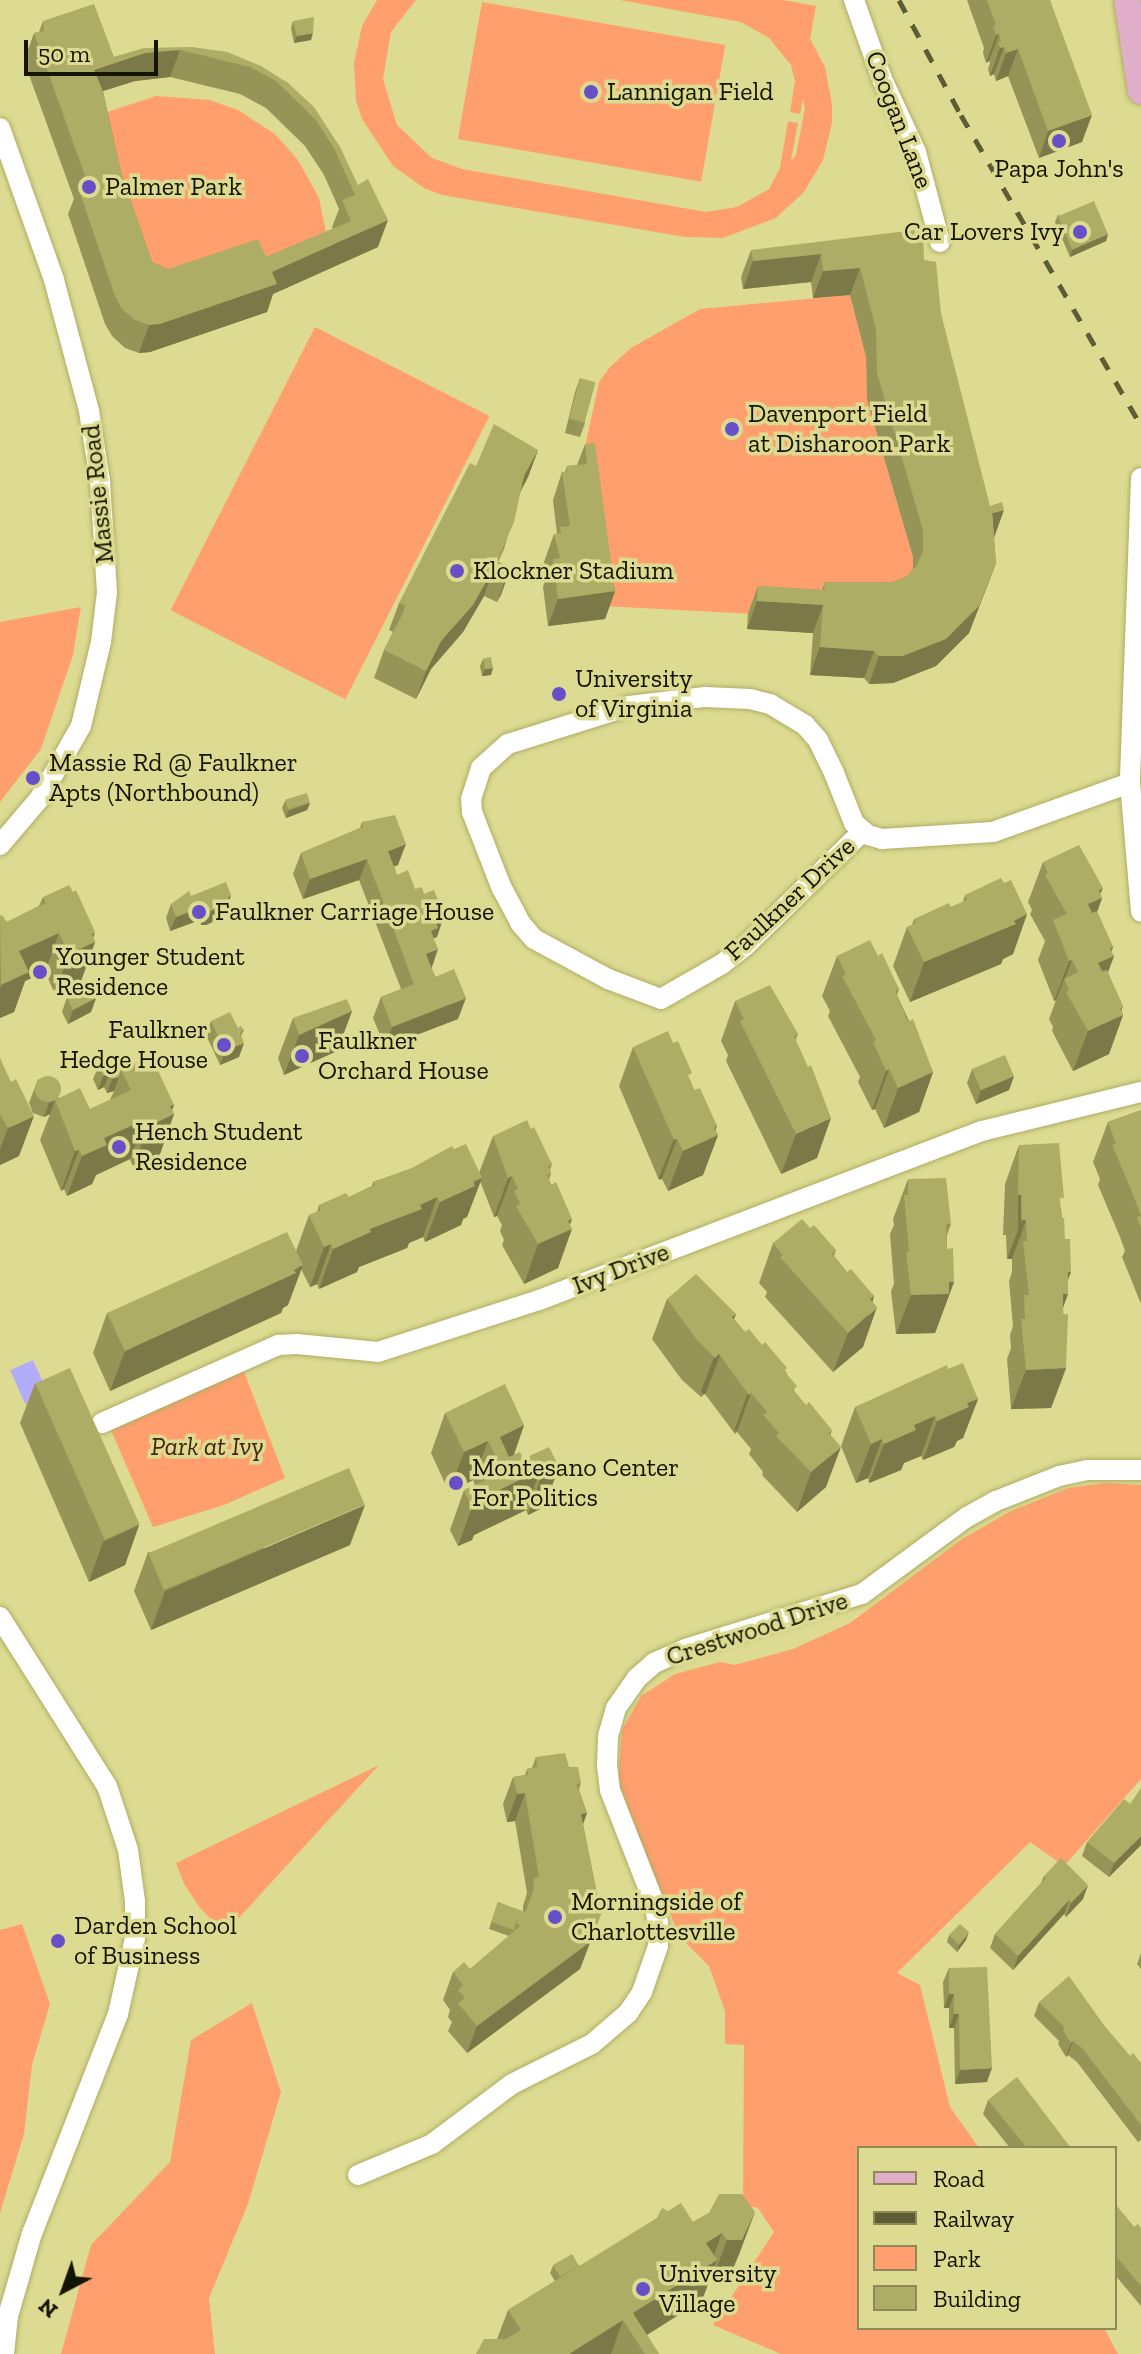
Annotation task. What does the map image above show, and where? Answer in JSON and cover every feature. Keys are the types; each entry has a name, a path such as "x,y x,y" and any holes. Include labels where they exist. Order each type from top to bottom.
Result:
{"main road":[{"path":"1127,0 1141,91"}],"street":[{"name":"Coogan Lane","path":"854,0 882,79 916,152 940,242"},
{"name":"Massie Road","path":"0,128 54,280 89,411 104,524 107,592 101,642 81,726 40,798 0,845"},
{"path":"1141,478 1130,783 1141,912"},
{"name":"Faulkner Drive","path":"862,832 745,946 722,964 661,999 608,979 534,939 521,924 502,889 472,812 471,799 481,768 508,744 629,706 705,697 750,699 770,704 805,725 818,740 847,811 862,832 882,839 993,832 1130,783"},
{"name":"Ivy Drive","path":"102,1423 278,1345 378,1352 552,1296 982,1131 1141,1092"},
{"name":"Crestwood Drive","path":"358,2175 432,2144 512,2084 592,2044 628,2013 642,1992 655,1958 658,1923 653,1900 610,1790 607,1766 608,1736 616,1708 637,1678 654,1663 685,1649 862,1594 967,1517 996,1501 1073,1473 1141,1470"},
{"path":"0,1617 107,1786 128,1850 135,1901 131,1965 118,2014 32,2233 8,2316 4,2354"}],"green space":[{"path":"377,0 416,0 391,32 383,79 397,125 432,158 462,169 706,212 737,207 769,189 780,168 788,121 798,123 791,161 796,155 805,108 803,99 800,114 790,112 795,81 791,65 769,38 741,22 620,0 783,0 816,6 810,39 825,67 832,104 832,123 823,160 804,192 776,218 723,238 685,237 442,195 424,188 393,166 362,119 356,101 354,63 362,26"},
{"name":"Lannigan Field","path":"482,2 725,45 701,182 458,139"},
{"path":"156,96 210,100 238,110 275,134 298,160 319,198 326,232 248,266 158,297 92,117"},
{"name":"Davenport Field at Disharoon Park","path":"850,295 866,357 867,400 913,557 913,578 814,617 603,606 583,457 599,382 610,367 631,348 700,309"},
{"name":"Klockner Stadium","path":"315,327 490,416 345,699 171,610"},
{"path":"81,607 73,655 41,749 0,802 0,622"},
{"name":"Park at Ivy","path":"241,1364 285,1478 224,1505 153,1527 110,1428"},
{"path":"1107,1483 1141,1485 1141,1779 1064,1866 1030,1842 897,1973 920,1985 950,2107 978,2146 857,2146 857,2330 1105,2330 1118,2354 781,2354 713,2325 774,2232 758,2208 743,2205 744,2045 725,2044 725,2011 709,1966 680,1937 634,1826 618,1783 622,1730 641,1696 675,1674 720,1662 735,1665 793,1649 850,1623 962,1539 1009,1512 1068,1488"},
{"path":"379,1765 225,1933 200,1908 184,1884 176,1863"},
{"path":"22,1924 50,2004 32,2065 24,2134 0,2213 0,1930"},
{"path":"252,2003 281,2092 248,2204 209,2298 215,2354 61,2354 91,2245 170,2162 191,2040"}],"shaded area":[{"path":"33,1360 48,1394 25,1404 10,1370"}],"building":[{"path":"987,0 1050,0 1092,115 1048,131 1018,49 1006,53 1004,47 1000,48 998,42 1001,41 999,34 996,35 993,26 996,25"},
{"path":"94,4 114,57 145,48 192,47 227,52 261,66 288,83 314,107 340,147 358,185 368,179 388,220 272,272 277,284 160,324 149,325 135,320 122,309 115,296 78,187 88,184 34,33 44,31 43,21","holes":["180,50 250,67 276,81 315,119 334,148 355,195 342,200 351,221 266,257 258,239 168,269 152,262 121,172 102,89 94,70 145,53"]},
{"path":"314,17 313,33 297,36 293,21"},
{"name":"Car Lovers Ivy","path":"1094,201 1108,234 1072,249 1058,216"},
{"name":"Davenport Field at Disharoon Park","path":"923,229 924,260 936,262 941,314 990,506 1002,502 1004,510 992,513 996,563 979,606 946,639 903,656 879,656 874,651 820,647 823,605 757,601 758,586 824,590 825,582 892,582 906,577 917,565 923,551 923,530 877,373 876,329 860,268 823,271 821,254 753,261 751,250"},
{"path":"580,378 595,382 585,423 569,419"},
{"name":"Klockner Stadium","path":"494,424 538,450 524,476 514,522 497,561 511,567 507,575 494,568 473,605 441,641 426,671 384,650 404,611 405,605 399,603 470,463 476,466"},
{"path":"595,443 615,591 558,599 553,559 560,558 554,534 561,533 560,527 570,526 562,472 567,472 567,466 587,464 585,444"},
{"path":"491,657 493,668 485,669 483,658"},
{"path":"307,793 310,803 288,809 285,800"},
{"path":"395,815 406,844 388,851 397,875 408,870 415,889 422,887 424,894 434,890 444,916 435,920 438,928 431,931 438,949 426,954 435,977 454,969 466,998 392,1027 381,997 414,984 367,859 310,879 301,853 363,827 362,822"},
{"path":"1079,845 1103,888 1099,890 1102,898 1088,904 1092,913 1097,911 1113,947 1110,948 1114,956 1098,963 1102,971 1107,970 1123,1006 1120,1007 1123,1015 1088,1031 1066,992 1069,990 1064,979 1078,972 1072,960 1069,961 1053,920 1067,914 1045,875 1048,873 1043,862"},
{"path":"1001,878 1004,883 1011,880 1027,914 1014,921 1016,924 924,962 907,927 916,923 914,919 949,903 951,907 967,900 965,895"},
{"path":"226,882 230,902 211,911 207,911 205,906 176,917 171,904 189,891 191,896"},
{"path":"69,885 73,892 76,890 95,932 92,934 95,942 69,954 59,933 19,951 29,972 1,985 0,916 7,922 46,903 43,897"},
{"path":"870,940 878,956 882,953 899,989 895,990 908,1022 913,1019 933,1072 898,1088 889,1069 886,1071 873,1042 876,1040 842,976 846,975 837,956"},
{"path":"87,980 96,998 73,1010 67,998 74,995 70,988"},
{"path":"770,985 798,1034 794,1036 808,1067 811,1065 831,1118 796,1134 740,1021 744,1019 735,1001"},
{"path":"347,999 352,1011 299,1035 293,1018"},
{"path":"230,1012 238,1028 241,1026 244,1030 240,1032 244,1043 225,1051 211,1021"},
{"path":"668,1031 673,1043 678,1041 692,1073 688,1075 694,1090 700,1088 717,1126 714,1127 718,1135 683,1151 677,1139 674,1140 633,1047"},
{"path":"1005,1055 1014,1076 981,1090 972,1069"},
{"path":"121,1056 126,1068 121,1070 119,1077 112,1079 110,1073 103,1076 99,1065"},
{"path":"147,1057 151,1066 155,1064 174,1105 170,1106 174,1114 148,1127 144,1120 104,1138 107,1145 82,1156 79,1150 75,1151 55,1100 80,1088 90,1109 131,1090 121,1070"},
{"path":"0,1058 11,1082 16,1079 34,1116 8,1128 0,1115"},
{"path":"48,1076 58,1079 61,1089 58,1099 48,1102 38,1099 35,1089 38,1079"},
{"path":"1141,1110 1141,1216 1112,1145 1116,1144 1108,1122"},
{"path":"527,1120 531,1129 534,1127 552,1164 548,1166 551,1173 547,1175 551,1185 556,1182 572,1219 568,1220 572,1229 538,1244 516,1206 520,1204 514,1191 518,1189 512,1176 508,1178 493,1136"},
{"path":"1059,1143 1064,1198 1060,1198 1061,1218 1064,1218 1065,1239 1070,1239 1071,1272 1068,1272 1068,1294 1063,1294 1063,1314 1068,1314 1066,1368 1026,1370 1021,1319 1025,1319 1024,1295 1029,1295 1023,1241 1027,1241 1026,1220 1022,1220 1021,1195 1018,1195 1019,1145"},
{"path":"466,1144 482,1178 473,1181 475,1186 440,1202 437,1197 420,1205 422,1209 370,1229 371,1232 333,1249 331,1244 324,1247 309,1215 321,1210 319,1205 346,1193 349,1197 375,1185 373,1182 410,1169 452,1146 454,1149"},
{"path":"946,1178 951,1224 946,1224 947,1249 953,1248 954,1282 949,1282 949,1294 911,1295 904,1195 908,1195 908,1179"},
{"path":"802,1219 810,1228 814,1225 836,1250 832,1254 847,1272 851,1269 874,1296 870,1299 877,1307 848,1333 780,1257 783,1255 773,1243"},
{"path":"287,1232 303,1265 294,1270 296,1273 125,1351 107,1313"},
{"path":"696,1274 736,1314 732,1317 745,1332 749,1329 762,1345 765,1342 787,1368 784,1371 797,1386 793,1390 806,1405 809,1402 832,1430 829,1433 841,1447 811,1472 776,1436 779,1433 763,1415 767,1412 751,1393 749,1395 719,1354 715,1358 697,1340 667,1299"},
{"path":"963,1363 978,1399 967,1403 969,1407 937,1421 935,1416 923,1421 914,1425 916,1430 884,1444 882,1439 871,1444 855,1407 947,1365 948,1369"},
{"path":"70,1368 140,1524 105,1540 35,1383"},
{"path":"505,1384 524,1425 500,1437 509,1457 520,1452 523,1459 549,1447 559,1467 542,1475 540,1470 485,1497 486,1500 472,1507 464,1490 490,1478 487,1471 500,1465 488,1441 464,1452 445,1413"},
{"path":"349,1468 365,1505 164,1590 148,1553"},
{"name":"Morningside of Charlottesville","path":"565,1753 569,1767 578,1767 581,1783 576,1784 587,1813 581,1814 601,1914 590,1942 477,2026 458,2003 465,1998 458,1990 463,1985 453,1972 464,1962 470,1969 520,1926 516,1922 526,1911 534,1888 533,1879 539,1877 525,1793 517,1794 513,1777 528,1775 527,1769 537,1767 536,1757"},
{"path":"1141,1788 1141,1836 1114,1863 1087,1842 1124,1799 1130,1804"},
{"path":"1061,1858 1088,1885 1071,1903 1069,1900 1018,1956 995,1934"},
{"path":"498,1902 525,1912 516,1922 514,1930 491,1922"},
{"path":"960,1924 969,1932 959,1945 949,1935"},
{"path":"987,1967 992,2068 960,2070 959,2014 954,2014 954,1994 949,1994 949,1968"},
{"path":"1069,1976 1106,2028 1130,2056 1133,2053 1141,2063 1141,2125 1082,2048 1073,2041 1071,2043 1063,2030 1065,2028 1039,2002"},
{"path":"1017,2077 1069,2146 1025,2146 988,2100"},
{"path":"719,2194 742,2194 755,2212 742,2240 727,2240 722,2233 706,2243 717,2260 633,2313 659,2354 645,2354 623,2320 569,2354 476,2354 484,2339 506,2339 521,2330 508,2310 681,2203 693,2222 709,2213"},
{"path":"1117,2206 1134,2227 1138,2224 1141,2228 1141,2286 1117,2257"},
{"path":"572,2254 579,2266 560,2277 553,2265"}],"railway":[{"path":"899,0 961,115 1141,425"}],"place":[{"name":"Lannigan Field","path":"591,92"},
{"name":"Papa John's","path":"1059,141"},
{"name":"Palmer Park","path":"89,187"},
{"name":"Car Lovers Ivy","path":"1080,232"},
{"name":"Davenport Field at Disharoon Park","path":"732,429"},
{"name":"Klockner Stadium","path":"457,571"},
{"name":"University of Virginia","path":"559,694"},
{"name":"Massie Rd @ Faulkner Apts (Northbound)","path":"33,778"},
{"name":"Faulkner Carriage House","path":"199,912"},
{"name":"Younger Student Residence","path":"40,972"},
{"name":"Faulkner Hedge House","path":"224,1045"},
{"name":"Faulkner Orchard House","path":"302,1056"},
{"name":"Hench Student Residence","path":"119,1147"},
{"name":"Montesano Center For Politics","path":"456,1483"},
{"name":"Morningside of Charlottesville","path":"555,1917"},
{"name":"Darden School of Business","path":"58,1941"},
{"name":"University Village","path":"643,2289"}]}
